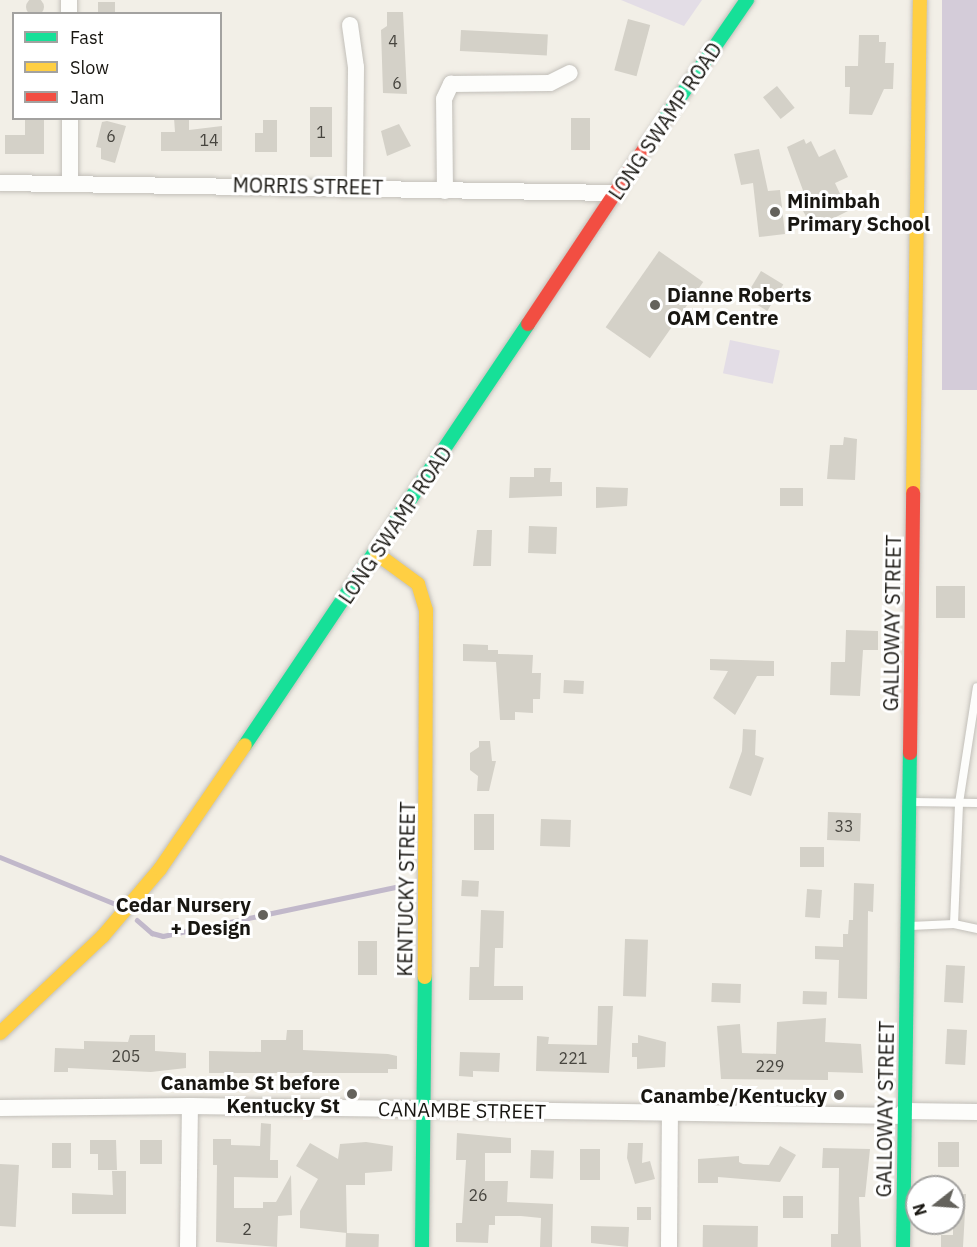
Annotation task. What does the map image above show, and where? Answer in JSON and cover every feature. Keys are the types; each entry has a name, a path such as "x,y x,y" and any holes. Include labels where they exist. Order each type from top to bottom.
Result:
{"street":[{"name":"LONG SWAMP ROAD","path":"0,1038 5,1028 104,936 160,869 377,554 747,0"},
{"name":"GALLOWAY STREET","path":"903,1247 920,0"},
{"path":"350,25 356,67 355,186"},
{"path":"445,191 444,99 451,84 550,83 570,73"},
{"path":"70,120 70,183"},
{"name":"MORRIS STREET","path":"0,183 355,186 445,191 616,193"},
{"name":"KENTUCKY STREET","path":"377,554 418,584 426,610 422,1247"},
{"name":"CANAMBE STREET","path":"0,1099 21,1106"},
{"path":"188,1247 190,1106"},
{"name":"CANAMBE STREET","path":"0,1108 190,1106 670,1112 977,1112"},
{"path":"669,1247 670,1112"}],"lane":[{"path":"954,924 959,803 977,687"},
{"path":"909,802 977,803"},
{"path":"907,926 954,924 977,929"}],"shaded area":[{"path":"621,0 702,0 684,26"},
{"path":"942,0 977,0 977,390 942,390"},
{"path":"730,340 780,351 773,384 723,373"}],"building":[{"path":"32,-1 38,-1 43,4 42,12 28,12 26,7"},
{"path":"98,2 115,2 115,12 98,12"},
{"path":"387,12 403,12 407,94 383,93 381,30 387,26"},
{"path":"628,19 650,25 636,76 614,70"},
{"path":"461,30 548,35 547,56 460,51"},
{"path":"859,35 879,35 879,42 886,42 885,63 894,63 893,89 884,89 872,115 849,114 850,87 845,87 845,66 858,66"},
{"path":"777,86 795,108 781,119 763,97"},
{"path":"310,107 332,107 332,157 310,157"},
{"path":"571,118 590,118 590,150 571,150"},
{"path":"25,120 44,120 44,154 5,154 5,135 25,135"},
{"path":"174,120 189,120 189,130 222,126 222,151 161,151 161,132 175,132"},
{"path":"263,120 277,120 277,152 255,152 255,133 263,133"},
{"path":"107,121 126,126 115,163 101,159 101,148 96,147 102,122"},
{"path":"399,124 411,146 387,156 381,131"},
{"path":"804,139 806,144 811,141 819,157 835,149 848,177 835,183 848,211 836,217 840,226 825,233 821,224 812,228 801,207 808,204 787,147"},
{"path":"759,149 768,191 780,190 785,234 759,237 753,183 741,185 734,154"},
{"name":"Dianne Roberts OAM Centre","path":"659,251 703,282 650,358 606,327"},
{"path":"761,271 783,284 767,311 745,298"},
{"path":"844,437 857,439 855,480 827,479 830,445 843,445"},
{"path":"534,468 551,468 550,482 562,482 562,496 509,498 510,477 534,477"},
{"path":"596,487 628,488 627,506 596,508"},
{"path":"780,488 803,488 803,506 780,506"},
{"path":"529,526 557,527 556,554 528,553"},
{"path":"477,530 492,530 491,566 473,566"},
{"path":"936,586 965,586 965,618 936,618"},
{"path":"846,630 878,631 878,650 863,650 860,696 830,695 831,662 845,662"},
{"path":"463,644 488,645 488,650 498,650 498,654 533,655 532,673 541,673 540,699 533,699 533,713 515,712 515,720 500,720 496,662 463,661"},
{"path":"710,659 774,661 774,676 757,676 735,715 713,698 728,671 710,670"},
{"path":"564,680 584,681 583,694 563,693"},
{"path":"743,729 756,730 755,755 764,758 751,796 729,788 742,751"},
{"path":"479,741 490,741 492,761 496,761 489,791 477,791 478,776 470,770 470,753 479,747"},
{"path":"828,812 861,813 860,841 827,840"},
{"path":"474,814 494,814 494,850 474,850"},
{"path":"541,819 571,820 570,847 540,846"},
{"path":"800,847 824,847 824,867 800,867"},
{"path":"462,880 479,881 478,897 461,896"},
{"path":"854,883 874,884 873,912 868,911 867,999 838,998 839,960 815,959 815,946 843,947 843,934 848,934 849,920 853,920"},
{"path":"807,889 822,890 820,918 805,917"},
{"path":"481,910 504,911 503,948 495,948 494,986 523,986 523,1000 469,1000 470,967 479,967"},
{"path":"625,939 648,940 646,997 623,996"},
{"path":"358,941 377,941 377,975 358,975"},
{"path":"946,965 965,966 963,1003 944,1002"},
{"path":"712,983 741,984 740,1003 711,1002"},
{"path":"803,991 827,992 827,1005 803,1004"},
{"path":"598,1006 613,1006 609,1073 536,1071 537,1036 549,1037 548,1044 597,1045"},
{"path":"826,1018 825,1042 861,1044 863,1073 828,1072 828,1080 721,1079 717,1026 740,1024 742,1053 776,1054 777,1022"},
{"path":"947,1029 967,1030 965,1065 945,1064"},
{"path":"287,1030 303,1030 303,1050 388,1054 397,1056 397,1069 388,1069 388,1073 209,1073 209,1051 261,1052 261,1040 286,1040"},
{"path":"130,1035 155,1035 155,1051 186,1053 186,1068 151,1072 68,1068 68,1072 54,1072 55,1048 84,1049 84,1041 128,1042"},
{"path":"638,1035 666,1042 665,1067 637,1069 637,1057 632,1057 632,1043 638,1043"},
{"path":"460,1052 500,1053 499,1072 473,1071 473,1077 459,1076"},
{"path":"261,1123 271,1124 270,1160 278,1160 278,1178 234,1177 234,1208 263,1208 263,1202 276,1202 291,1175 292,1215 278,1216 277,1247 216,1242 217,1165 213,1165 213,1139 231,1139 231,1145 260,1146"},
{"path":"457,1133 511,1138 511,1153 485,1153 485,1181 508,1181 507,1202 553,1204 552,1247 540,1247 541,1218 521,1216 495,1216 495,1225 489,1225 488,1243 456,1242 456,1223 462,1223 466,1160 456,1160"},
{"path":"90,1140 116,1140 117,1170 98,1170 98,1154 90,1154"},
{"path":"140,1140 162,1140 162,1164 140,1164"},
{"path":"366,1142 393,1146 392,1171 365,1173 365,1185 346,1185 347,1233 300,1228 300,1211 318,1179 296,1166 310,1143 338,1159 340,1144"},
{"path":"938,1142 959,1142 959,1167 938,1167"},
{"path":"52,1143 71,1143 71,1168 52,1168"},
{"path":"628,1143 643,1143 642,1163 650,1161 655,1179 635,1184 627,1158"},
{"path":"780,1146 796,1155 780,1182 718,1177 718,1183 698,1183 698,1159 739,1156 739,1162 743,1164 769,1165"},
{"path":"823,1148 870,1149 865,1197 859,1197 861,1247 831,1247 831,1234 838,1234 839,1168 822,1168"},
{"path":"580,1149 600,1149 600,1180 580,1180"},
{"path":"531,1150 554,1151 553,1179 530,1178"},
{"path":"0,1164 19,1165 16,1227 0,1226"},
{"path":"112,1171 126,1171 126,1214 72,1214 72,1193 113,1195"},
{"path":"783,1196 803,1196 803,1218 783,1218"},
{"path":"637,1207 651,1207 651,1220 637,1220"},
{"path":"703,1225 758,1226 758,1247 703,1247"},
{"path":"591,1226 629,1227 628,1247 591,1243"},
{"path":"346,1233 379,1234 379,1247 346,1247"},
{"path":"941,1235 964,1235 963,1247 941,1247"}],"waterway":[{"path":"0,857 116,904"},
{"path":"137,920 152,933 163,936 401,886"}],"traffic: fast":[{"path":"649,142 747,0"},
{"path":"245,745 528,324"},
{"path":"903,1247 910,753"},
{"path":"422,1247 425,977"}],"traffic: slow":[{"path":"913,493 920,0"},
{"path":"377,554 418,584 426,610 425,977"},
{"path":"0,1033 103,936 160,869 245,745"}],"traffic: jam":[{"path":"528,324 649,142"},
{"path":"910,753 913,493"}],"place":[{"name":"Minimbah Primary School","path":"775,212"},
{"name":"Dianne Roberts OAM Centre","path":"655,305"},
{"name":"Cedar Nursery + Design","path":"263,915"},
{"name":"Canambe St before Kentucky St","path":"352,1094"},
{"name":"Canambe/Kentucky","path":"839,1095"}]}
